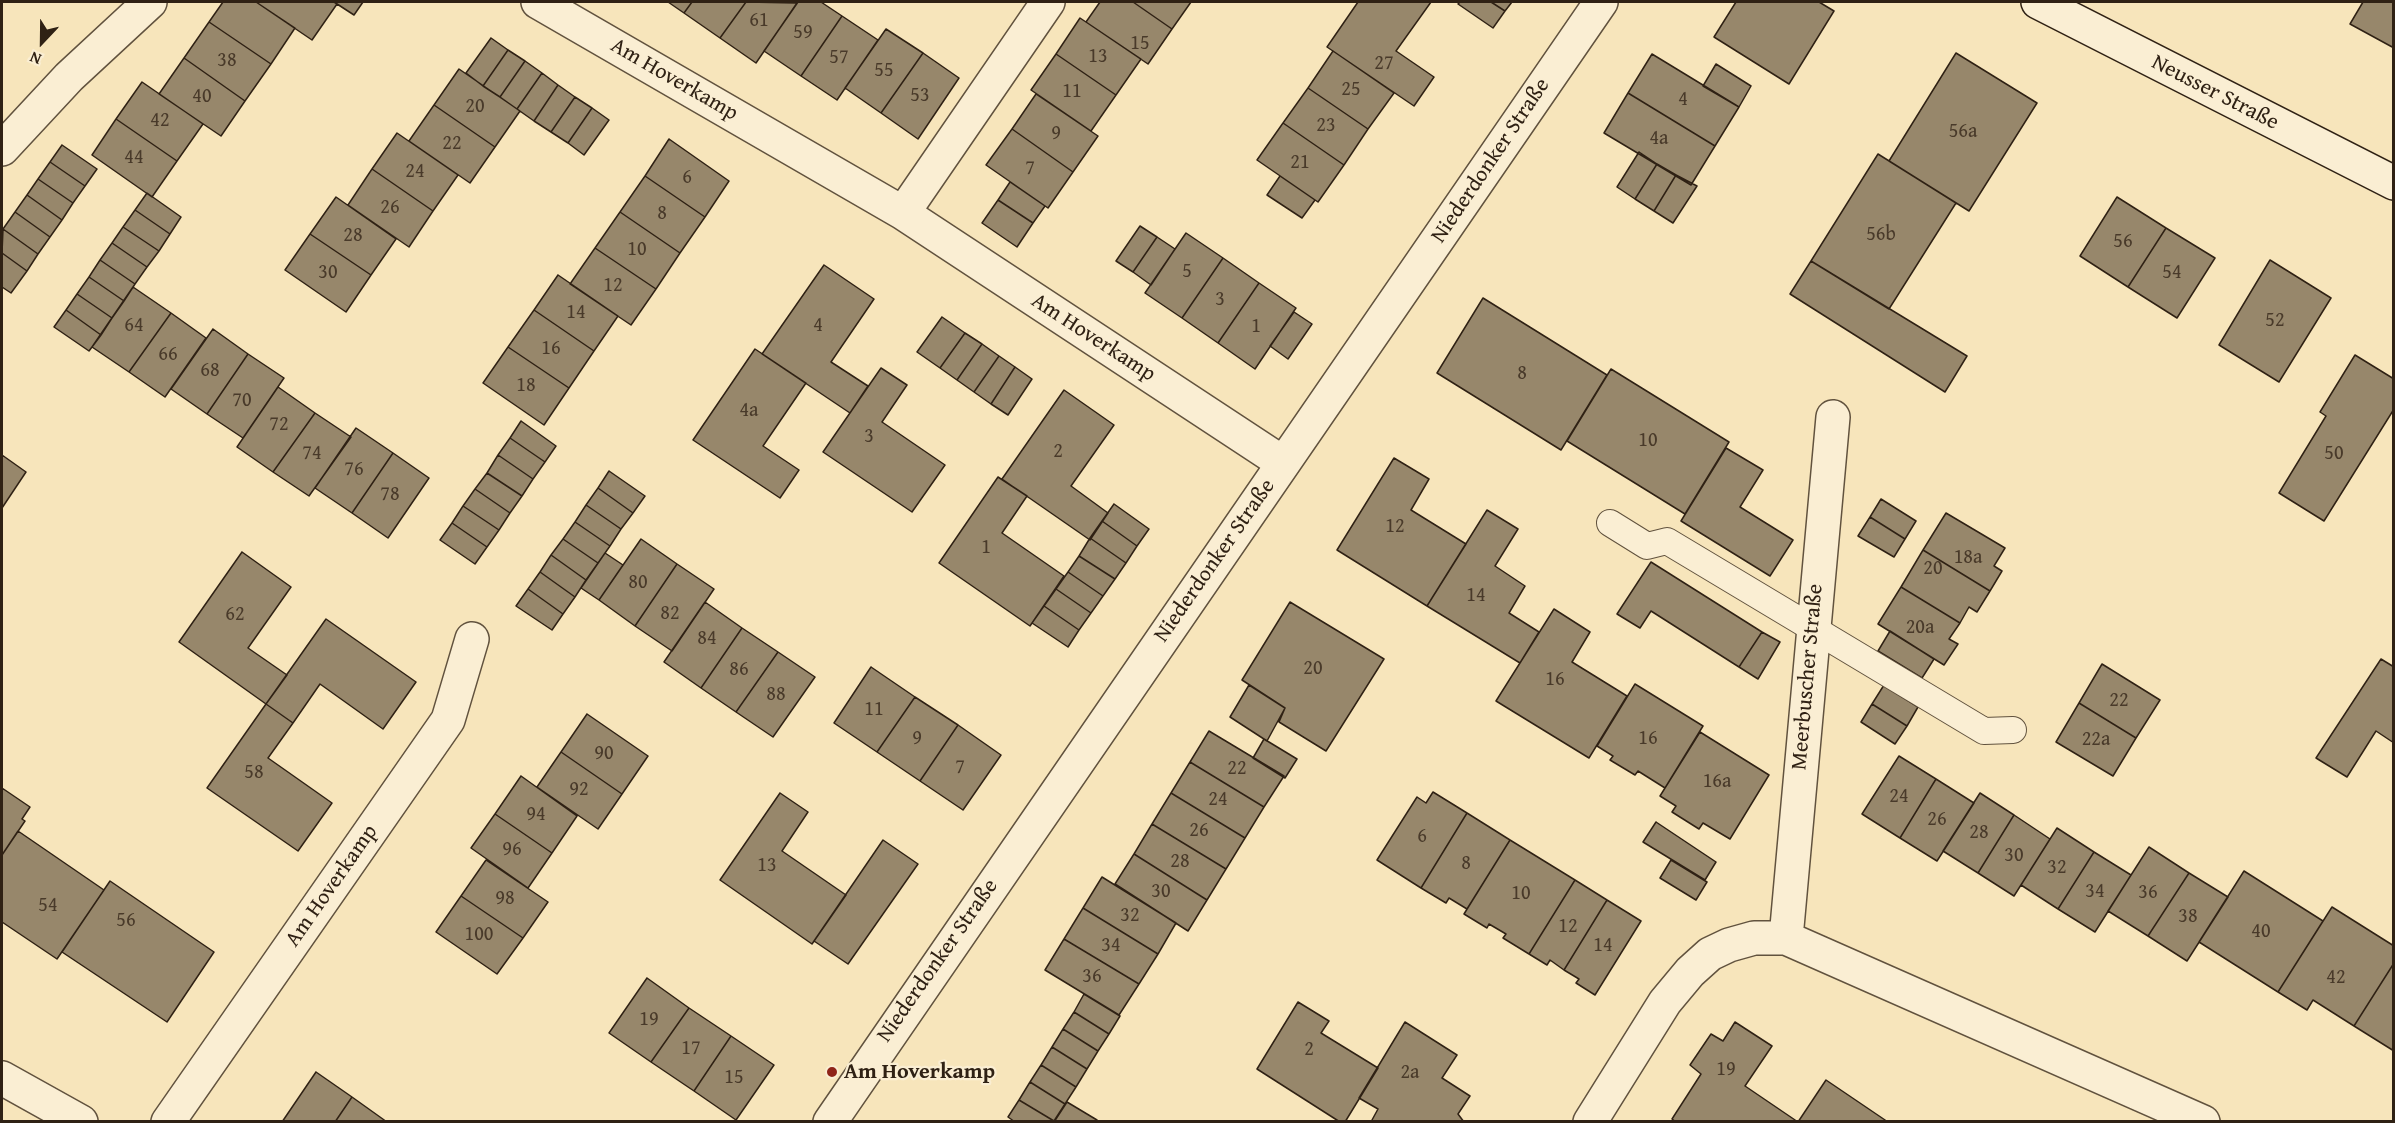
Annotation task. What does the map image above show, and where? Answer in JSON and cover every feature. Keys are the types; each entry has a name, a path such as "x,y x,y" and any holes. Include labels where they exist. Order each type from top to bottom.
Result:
{"street":[{"path":"2,149 69,77 150,2"},
{"name":"Am Hoverkamp","path":"538,2 903,213 1283,463"},
{"path":"903,213 1048,2"},
{"name":"Niederdonker Straße","path":"830,1122 1601,2"},
{"name":"Neusser Straße","path":"2038,2 2394,183"},
{"name":"Meerbuscher Straße","path":"1786,938 1812,628 1833,417"},
{"name":"Am Hoverkamp","path":"168,1122 448,720 472,639"},
{"path":"1590,1122 1665,1002 1690,972 1710,954 1729,945 1754,938 1786,938 2203,1122"},
{"path":"2,1078 81,1122"}],"lane":[{"path":"1610,523 1647,546 1667,541 1984,731 2013,730"}],"building":[{"path":"223,2 256,2 295,28 271,64 209,22"},
{"path":"256,2 334,2 337,4 312,40"},
{"path":"334,2 363,2 354,15"},
{"path":"668,2 692,2 684,13"},
{"path":"692,2 746,2 720,38 684,13"},
{"path":"746,2 797,3 756,63 720,38"},
{"path":"798,2 821,2 842,16 801,76 764,51"},
{"path":"1100,2 1133,2 1172,29 1148,64 1086,22"},
{"path":"1133,2 1191,2 1172,29"},
{"path":"1358,2 1431,2 1396,51 1434,77 1414,106 1327,47"},
{"path":"1460,2 1491,2 1505,11 1493,28 1458,4"},
{"path":"1491,2 1512,2 1505,11"},
{"path":"1736,2 1819,2 1834,11 1789,84 1714,37"},
{"path":"2363,2 2394,2 2394,48 2350,24"},
{"path":"842,16 878,40 837,100 801,76"},
{"path":"1080,18 1141,59 1116,95 1056,54"},
{"path":"209,22 271,64 245,101 184,58"},
{"path":"886,29 923,53 881,113 845,88"},
{"path":"491,38 508,50 483,86 466,73"},
{"path":"508,50 525,61 500,97 483,86"},
{"path":"1333,51 1394,93 1368,129 1308,88"},
{"path":"923,53 959,78 918,139 881,113"},
{"path":"1956,53 2037,103 1969,211 1889,161"},
{"path":"1056,54 1116,95 1091,131 1031,90"},
{"path":"1652,54 1739,107 1715,146 1628,93"},
{"path":"184,58 245,101 221,136 159,94"},
{"path":"525,61 542,73 517,109 500,97"},
{"path":"1716,64 1751,86 1739,107 1703,86"},
{"path":"459,69 520,111 495,147 434,105"},
{"path":"542,73 558,85 534,121 517,109"},
{"path":"142,82 203,124 177,161 116,119"},
{"path":"558,85 575,97 551,132 534,121"},
{"path":"1308,88 1368,129 1344,165 1283,123"},
{"path":"1628,93 1715,146 1691,185 1604,133"},
{"path":"1036,94 1098,136 1073,172 1012,129"},
{"path":"575,97 592,108 568,143 551,132"},
{"path":"434,105 495,147 470,183 409,141"},
{"path":"592,108 609,120 584,155 568,143"},
{"path":"116,119 177,161 152,197 92,155"},
{"path":"1283,123 1344,165 1318,202 1257,160"},
{"path":"1012,129 1073,172 1048,208 986,165"},
{"path":"397,133 458,175 433,211 372,169"},
{"path":"669,139 729,181 705,217 645,176"},
{"path":"62,145 97,169 85,186 50,162"},
{"path":"1639,152 1657,164 1635,199 1617,187"},
{"path":"1878,154 1956,203 1889,309 1811,261"},
{"path":"50,162 85,186 73,203 38,179"},
{"path":"1657,164 1676,175 1654,211 1635,199"},
{"path":"372,169 433,211 409,247 348,205"},
{"path":"1676,175 1697,186 1673,223 1654,211"},
{"path":"645,176 705,217 680,253 620,212"},
{"path":"1280,176 1315,200 1302,218 1267,195"},
{"path":"38,179 73,203 62,220 27,195"},
{"path":"1010,182 1045,206 1033,223 998,200"},
{"path":"147,193 181,217 170,234 135,210"},
{"path":"27,195 62,220 50,237 15,212"},
{"path":"336,197 396,239 371,275 310,234"},
{"path":"2117,197 2166,228 2128,287 2080,256"},
{"path":"998,200 1033,223 1017,247 982,223"},
{"path":"135,210 170,234 159,251 123,227"},
{"path":"15,212 50,237 38,254 3,229"},
{"path":"620,212 680,253 656,289 595,248"},
{"path":"1140,226 1157,237 1133,272 1116,261"},
{"path":"123,227 159,251 147,267 112,243"},
{"path":"2166,228 2215,258 2177,318 2128,287"},
{"path":"3,229 38,254 27,271 2,253"},
{"path":"1186,233 1223,258 1182,318 1145,293"},
{"path":"310,234 371,275 346,312 285,270"},
{"path":"1157,237 1175,249 1151,285 1133,272"},
{"path":"112,243 147,267 135,284 100,260"},
{"path":"595,248 656,289 631,325 570,284"},
{"path":"2,253 27,271 11,293 2,287"},
{"path":"1223,258 1259,283 1218,343 1182,318"},
{"path":"100,260 135,284 124,301 89,277"},
{"path":"2270,260 2331,298 2279,382 2219,345"},
{"path":"1811,261 1967,356 1945,392 1790,294"},
{"path":"824,265 874,299 831,362 868,386 850,413 762,354"},
{"path":"558,275 618,316 594,351 534,310"},
{"path":"89,277 124,301 112,318 77,294"},
{"path":"1259,283 1296,308 1255,369 1218,343"},
{"path":"133,287 171,313 129,372 92,347"},
{"path":"77,294 112,318 101,335 66,310"},
{"path":"1483,298 1607,375 1561,450 1437,373"},
{"path":"66,310 101,335 89,351 54,327"},
{"path":"534,310 594,351 569,388 508,347"},
{"path":"1294,312 1312,324 1288,359 1270,346"},
{"path":"171,313 206,338 165,397 129,372"},
{"path":"942,317 965,333 940,368 917,352"},
{"path":"213,329 248,354 207,414 171,389"},
{"path":"965,333 982,344 957,380 940,368"},
{"path":"982,344 999,356 974,392 957,380"},
{"path":"508,347 569,388 544,425 483,383"},
{"path":"755,349 806,383 763,446 799,470 780,498 693,440"},
{"path":"248,354 284,378 243,438 207,414"},
{"path":"2355,355 2394,379 2394,409 2324,521 2279,493 2326,416 2320,412"},
{"path":"999,356 1015,367 991,404 974,392"},
{"path":"1015,367 1032,379 1008,415 991,404"},
{"path":"881,368 907,385 882,422 945,465 912,512 823,452"},
{"path":"1611,369 1729,442 1685,514 1567,441"},
{"path":"278,387 315,413 273,472 237,447"},
{"path":"1064,390 1114,425 1071,486 1108,513 1090,540 1002,479"},
{"path":"315,413 351,437 309,496 273,472"},
{"path":"521,421 556,446 545,462 510,438"},
{"path":"356,428 393,453 352,513 315,488"},
{"path":"510,438 545,462 533,479 498,455"},
{"path":"1726,448 1763,470 1740,507 1793,540 1770,576 1681,521"},
{"path":"393,453 429,478 388,538 352,513"},
{"path":"2,455 26,472 2,508"},
{"path":"498,455 533,479 522,496 487,473"},
{"path":"1394,458 1429,479 1411,510 1466,544 1427,606 1337,550"},
{"path":"609,471 645,496 633,513 598,488"},
{"path":"487,473 522,496 510,513 475,489"},
{"path":"998,477 1027,496 1002,533 1064,576 1030,626 939,563"},
{"path":"598,488 633,513 621,529 586,505"},
{"path":"475,489 510,513 499,530 463,506"},
{"path":"1881,499 1916,521 1905,539 1870,517"},
{"path":"1114,504 1149,529 1137,546 1102,521"},
{"path":"586,505 621,529 610,546 575,522"},
{"path":"463,506 499,530 487,547 452,523"},
{"path":"1487,510 1518,529 1495,566 1525,586 1509,613 1539,632 1520,663 1427,606"},
{"path":"1946,513 2005,548 1994,566 2002,571 1990,591 1923,550"},
{"path":"1870,517 1905,539 1894,557 1858,536"},
{"path":"1102,521 1137,546 1126,563 1090,538"},
{"path":"575,522 610,546 598,563 563,539"},
{"path":"452,523 487,547 475,564 440,540"},
{"path":"1090,538 1126,563 1115,579 1079,556"},
{"path":"563,539 598,563 586,580 551,555"},
{"path":"641,539 677,564 635,626 599,600"},
{"path":"1923,550 1990,591 1977,612 1969,607 1960,623 1901,587"},
{"path":"242,552 291,587 248,648 287,675 266,704 179,642"},
{"path":"605,553 623,565 599,600 581,588"},
{"path":"551,555 586,580 575,597 540,572"},
{"path":"1079,556 1115,579 1103,596 1068,572"},
{"path":"1651,562 1762,632 1739,667 1651,611 1640,628 1617,614"},
{"path":"677,564 714,589 672,651 635,626"},
{"path":"540,572 575,597 563,614 528,589"},
{"path":"1068,572 1103,596 1091,613 1056,589"},
{"path":"1901,587 1960,623 1949,639 1958,644 1944,665 1878,624"},
{"path":"528,589 563,614 552,630 516,606"},
{"path":"1056,589 1091,613 1079,630 1044,606"},
{"path":"705,602 742,628 701,688 664,662"},
{"path":"1290,602 1384,659 1326,751 1279,722 1285,708 1242,680"},
{"path":"1044,606 1079,630 1068,647 1032,623"},
{"path":"1554,609 1590,632 1572,662 1627,696 1589,758 1496,701"},
{"path":"326,619 416,682 383,729 320,684 293,723 266,704"},
{"path":"742,628 778,652 736,712 701,688"},
{"path":"1890,631 1934,659 1922,678 1878,651"},
{"path":"1762,632 1780,642 1758,679 1739,667"},
{"path":"778,652 815,677 773,737 736,712"},
{"path":"2381,659 2394,667 2394,743 2376,731 2347,777 2316,758"},
{"path":"2102,664 2160,700 2136,738 2079,703"},
{"path":"871,667 915,697 877,752 834,723"},
{"path":"1635,684 1703,726 1665,788 1638,771 1635,775 1610,760 1613,756 1597,746"},
{"path":"1249,685 1285,708 1267,741 1230,717"},
{"path":"1884,685 1918,707 1907,726 1872,704"},
{"path":"915,697 958,725 920,781 877,752"},
{"path":"2079,703 2136,738 2113,776 2056,742"},
{"path":"266,704 293,723 268,758 332,803 298,851 207,788"},
{"path":"1872,704 1907,726 1895,744 1861,722"},
{"path":"587,714 648,756 622,794 561,752"},
{"path":"958,725 1001,755 963,810 920,781"},
{"path":"1209,731 1284,776 1264,807 1190,762"},
{"path":"1700,732 1769,775 1730,839 1703,823 1699,829 1672,812 1676,806 1660,796"},
{"path":"1264,739 1297,759 1285,778 1253,758"},
{"path":"561,752 622,794 598,829 537,787"},
{"path":"1899,756 1936,779 1900,838 1862,814"},
{"path":"1190,762 1264,807 1245,838 1171,793"},
{"path":"521,776 577,816 552,853 495,814"},
{"path":"1936,779 1974,803 1937,861 1900,838"},
{"path":"2,788 30,807 22,819 25,821 2,855"},
{"path":"1433,792 1467,813 1421,888 1377,860 1417,797 1426,803"},
{"path":"780,793 808,812 782,851 846,895 812,944 720,880"},
{"path":"1171,793 1245,838 1226,869 1152,824"},
{"path":"1980,793 2014,815 1978,873 1943,851"},
{"path":"1467,813 1510,840 1467,909 1449,898 1446,903 1421,888"},
{"path":"495,814 552,853 528,888 471,848"},
{"path":"2014,815 2050,839 2014,896 1978,873"},
{"path":"1656,822 1716,862 1705,880 1643,842"},
{"path":"1152,824 1226,869 1207,900 1134,854"},
{"path":"2057,828 2094,852 2058,909 2021,885"},
{"path":"18,831 104,890 57,959 2,922 2,855"},
{"path":"883,840 918,864 848,964 814,941"},
{"path":"1510,840 1575,880 1529,954 1503,938 1506,934 1489,924 1487,928 1464,914"},
{"path":"2149,847 2189,873 2148,936 2108,911"},
{"path":"2094,852 2131,875 2095,932 2058,909"},
{"path":"1134,854 1207,900 1188,931 1115,884"},
{"path":"486,860 548,902 523,938 461,896"},
{"path":"1671,860 1707,882 1696,900 1660,878"},
{"path":"2244,871 2323,921 2278,992 2199,942"},
{"path":"2189,873 2228,897 2187,961 2148,936"},
{"path":"1102,877 1176,923 1158,954 1083,908"},
{"path":"1575,880 1607,900 1564,970 1550,960 1547,965 1529,954"},
{"path":"110,881 214,952 167,1022 62,952"},
{"path":"461,896 523,938 497,974 436,932"},
{"path":"1607,900 1641,921 1595,995 1576,983 1579,979 1564,970"},
{"path":"2332,907 2394,946 2394,963 2354,1026 2313,1000 2307,1010 2278,992"},
{"path":"1083,908 1158,954 1139,984 1064,939"},
{"path":"1064,939 1139,984 1119,1015 1045,970"},
{"path":"2394,963 2394,1051 2354,1026"},
{"path":"647,978 689,1008 651,1062 609,1033"},
{"path":"1084,994 1120,1016 1109,1034 1074,1012"},
{"path":"1298,1002 1329,1021 1321,1033 1378,1068 1345,1122 1340,1122 1257,1069"},
{"path":"689,1008 731,1036 694,1091 651,1062"},
{"path":"1074,1012 1109,1034 1098,1051 1063,1029"},
{"path":"1405,1022 1457,1055 1442,1078 1470,1096 1458,1114 1464,1122 1375,1122 1372,1120 1378,1109 1359,1098"},
{"path":"1735,1022 1772,1046 1745,1086 1798,1122 1676,1122 1672,1119 1701,1074 1690,1065 1711,1034 1723,1041"},
{"path":"1063,1029 1098,1051 1087,1069 1052,1047"},
{"path":"731,1036 774,1065 736,1120 694,1091"},
{"path":"1052,1047 1087,1069 1076,1087 1041,1065"},
{"path":"1041,1065 1076,1087 1065,1104 1030,1082"},
{"path":"316,1072 352,1097 335,1122 282,1122"},
{"path":"1826,1080 1888,1122 1798,1122"},
{"path":"1030,1082 1065,1104 1054,1121 1019,1100"},
{"path":"352,1097 387,1122 335,1122"},
{"path":"1019,1100 1054,1122 1015,1122 1008,1117"},
{"path":"1067,1102 1097,1120 1097,1122 1054,1122"}],"place":[{"name":"Am Hoverkamp","path":"832,1072"}]}
